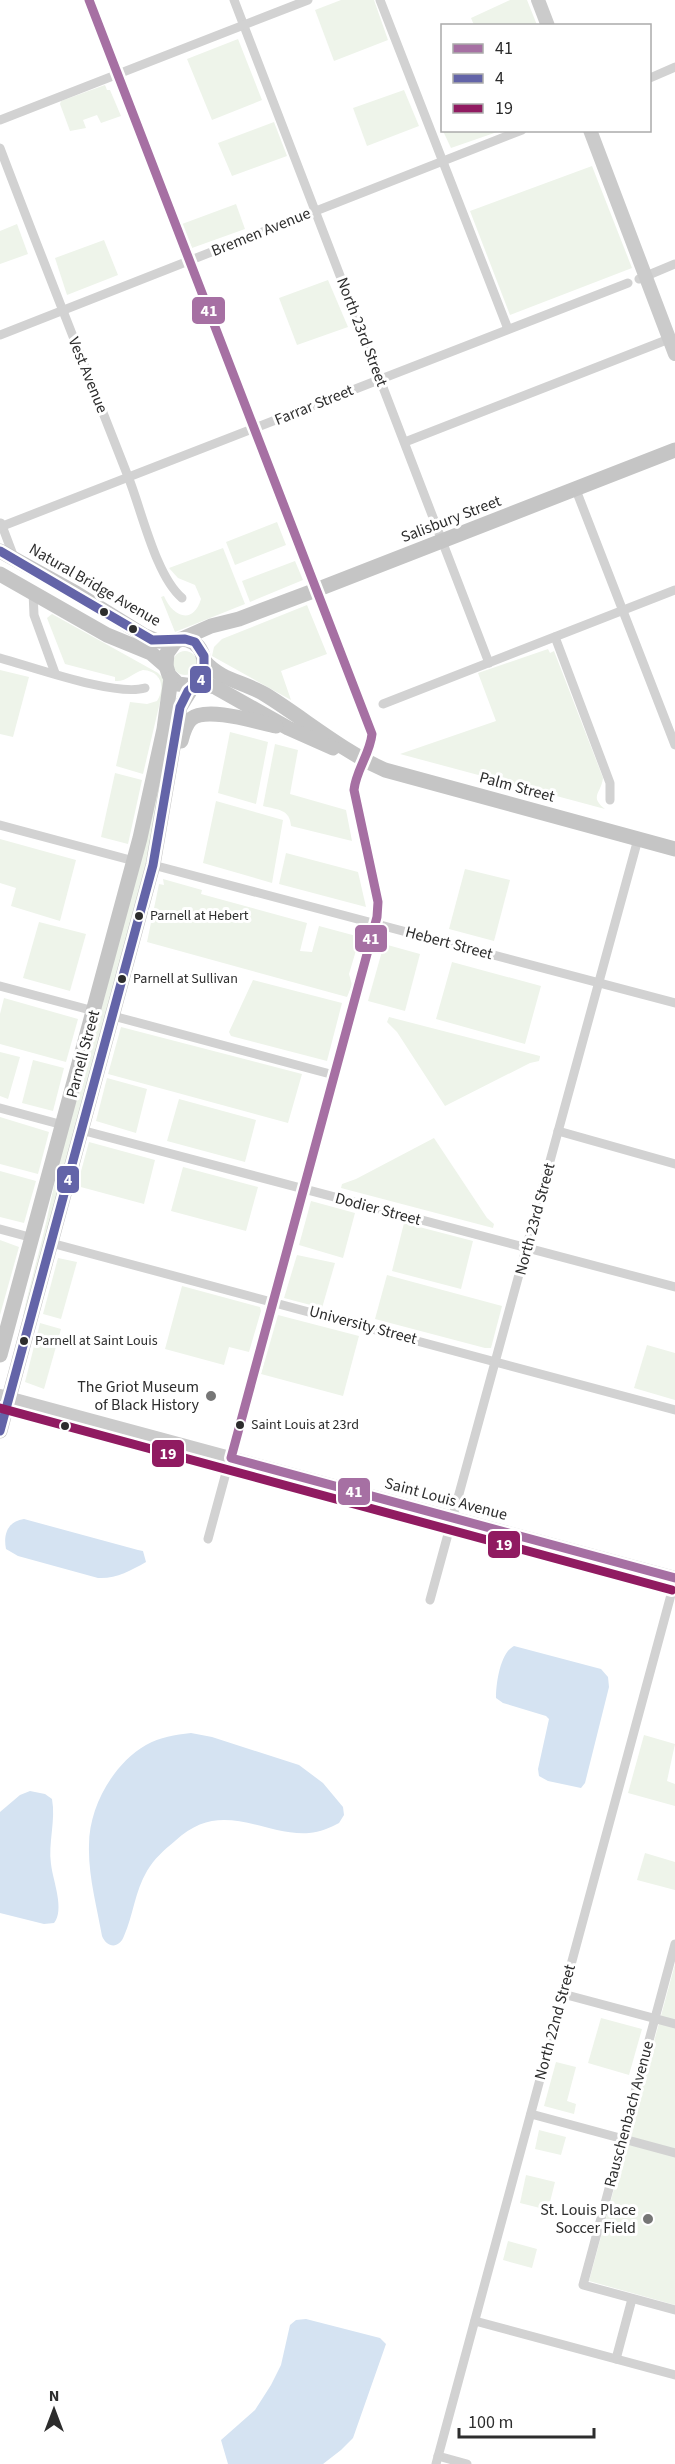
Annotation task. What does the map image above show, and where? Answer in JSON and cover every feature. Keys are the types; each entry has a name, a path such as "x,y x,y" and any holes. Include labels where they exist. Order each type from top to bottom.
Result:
{"main road":[{"name":"Salisbury Street","path":"178,640 211,626 239,619 316,590 675,450"},
{"name":"Natural Bridge Avenue","path":"0,551 8,561 76,593 152,640 178,640"},
{"name":"Natural Bridge Avenue","path":"0,574 118,640 151,653 169,672"},
{"name":"Salisbury Street","path":"204,658 206,644 213,635 239,619"},
{"path":"178,640 194,642 219,675 268,696 358,757 288,728 215,687 183,686 169,672 167,653 178,640"},
{"path":"196,685 204,674 204,658"},
{"name":"Parnell Street","path":"0,1355 134,861 171,690 169,672"},
{"name":"Parnell Street","path":"0,1431 4,1397 51,1243 153,865 180,708 196,685"},
{"path":"170,772 185,728 191,720 198,716 221,715 288,728"},
{"name":"Palm Street","path":"358,757 396,773 675,849"},
{"path":"4,1397 16,1334 21,1281"}],"street":[{"path":"89,0 253,429 371,729 372,740 358,757 354,790 378,902 375,924 208,1539"},
{"name":"North 23rd Street","path":"234,0 489,663"},
{"path":"0,120 308,0"},
{"path":"380,0 445,161 508,329"},
{"path":"538,0 547,24"},
{"path":"651,78 675,68"},
{"name":"Bremen Avenue","path":"0,335 517,132"},
{"path":"591,132 642,278 675,354"},
{"name":"Vest Avenue","path":"0,148 163,571 175,592 182,598"},
{"path":"642,278 675,264"},
{"name":"Farrar Street","path":"1,525 129,478 628,283"},
{"path":"405,442 669,339"},
{"path":"576,490 675,744"},
{"path":"1,525 8,561"},
{"path":"383,704 675,590"},
{"path":"33,592 34,615 55,673"},
{"path":"555,637 610,783 610,800"},
{"path":"0,658 117,690 137,691 145,688"},
{"path":"0,825 134,861"},
{"name":"North 23rd Street","path":"430,1600 638,838"},
{"name":"Hebert Street","path":"153,865 675,1003"},
{"path":"0,986 94,1011"},
{"path":"113,1016 334,1075"},
{"path":"0,1108 63,1125"},
{"name":"Dodier Street","path":"81,1130 675,1287"},
{"path":"558,1131 675,1164"},
{"path":"0,1229 33,1239"},
{"name":"University Street","path":"51,1243 675,1410"},
{"name":"Saint Louis Avenue","path":"4,1397 675,1579"},
{"name":"North 22nd Street","path":"437,2460 675,1579"},
{"name":"Rauschenbach Avenue","path":"632,2299 583,2285 675,1944"},
{"path":"563,1994 675,2024"},
{"path":"531,2114 675,2153"},
{"path":"616,2359 632,2299 675,2310"},
{"path":"475,2321 675,2375"},
{"path":"437,2460 467,2464"}],"shaded area":[{"path":"341,0 374,0 388,40 334,61 315,10"},
{"path":"510,0 527,0 537,24 474,24 471,18"},
{"path":"238,39 262,100 212,120 187,59"},
{"path":"105,85 107,90 110,90 121,116 101,123 97,115 83,120 86,128 70,131 60,104 61,101"},
{"path":"404,90 419,126 367,146 353,108"},
{"path":"274,122 287,156 232,176 218,143"},
{"path":"443,132 497,132 451,148"},
{"path":"592,166 632,268 510,315 470,211"},
{"path":"236,204 245,229 192,248 182,224"},
{"path":"17,224 28,254 0,264 0,231"},
{"path":"104,240 118,275 67,295 55,258"},
{"path":"328,280 348,327 297,345 279,298"},
{"path":"277,522 286,545 235,565 226,542"},
{"path":"223,548 245,604 175,632 161,597 164,596 172,609 182,615 193,613 201,599 195,585 178,578 169,568"},
{"path":"295,561 303,580 250,602 242,581"},
{"path":"307,605 327,654 281,671 291,700 212,656 214,647 222,639"},
{"path":"52,614 158,673 163,678 164,685 143,774 116,766 130,702 147,704 157,701 161,690 158,677 154,673 143,670 123,680 115,681 115,677 65,664 47,618"},
{"path":"548,649 550,653 554,651 603,778 597,798 605,809 400,754 496,721 478,673"},
{"path":"185,651 190,652 196,658 196,668 190,674 185,675 180,674 174,668 173,663 174,658 180,652"},
{"path":"0,670 29,677 13,737 0,734"},
{"path":"230,732 268,742 256,804 218,793"},
{"path":"275,744 298,750 290,794 346,810 352,841 291,826 286,813 263,806"},
{"path":"162,762 156,825 26,1317 23,1316 67,1128 87,1052 103,1003"},
{"path":"115,773 142,780 128,844 101,837"},
{"path":"216,801 283,820 272,883 203,863"},
{"path":"0,839 76,860 60,921 11,906 16,888 0,883"},
{"path":"286,853 358,872 366,907 279,884"},
{"path":"465,869 510,880 494,941 449,929"},
{"path":"163,879 202,890 201,894 307,923 300,951 312,952 319,926 360,937 349,974 352,985 347,997 147,942 159,884 164,885"},
{"path":"39,922 86,934 70,991 23,978"},
{"path":"384,944 420,954 405,1011 368,1001"},
{"path":"452,962 541,986 525,1044 436,1019"},
{"path":"253,980 342,1003 327,1061 231,1036 229,1032"},
{"path":"4,998 78,1019 66,1062 0,1044 0,1014"},
{"path":"389,1017 540,1056 539,1061 530,1063 445,1106 397,1032 387,1022"},
{"path":"121,1027 302,1074 288,1123 108,1074"},
{"path":"0,1052 20,1057 8,1099 0,1096"},
{"path":"33,1060 64,1068 53,1111 22,1103"},
{"path":"107,1078 147,1089 136,1133 96,1121"},
{"path":"179,1099 256,1120 245,1162 167,1141"},
{"path":"0,1117 49,1132 38,1174 0,1164"},
{"path":"434,1138 487,1218 494,1224 493,1228 341,1188 342,1184"},
{"path":"89,1142 155,1160 144,1204 77,1186"},
{"path":"183,1167 258,1187 246,1231 171,1211"},
{"path":"0,1171 36,1181 24,1223 0,1217"},
{"path":"311,1201 355,1213 343,1258 299,1245"},
{"path":"404,1223 473,1241 461,1289 392,1271"},
{"path":"0,1240 19,1247 0,1315"},
{"path":"297,1255 335,1263 322,1308 284,1298"},
{"path":"58,1258 77,1262 61,1319 43,1314"},
{"path":"387,1275 502,1306 491,1348 375,1319"},
{"path":"182,1286 260,1307 261,1311 249,1352 229,1347 224,1365 165,1349"},
{"path":"278,1315 359,1336 343,1396 261,1374"},
{"path":"40,1323 61,1329 44,1389 25,1382"},
{"path":"647,1345 675,1353 675,1400 634,1388"},
{"path":"644,1735 675,1744 667,1781 675,1784 675,1806 628,1793"},
{"path":"645,1853 675,1862 675,1890 637,1880"},
{"path":"675,1964 675,2305 589,2281"},
{"path":"601,2018 642,2029 629,2075 588,2063"},
{"path":"556,2062 576,2067 567,2101 576,2104 574,2114 544,2106"},
{"path":"539,2130 566,2137 561,2155 535,2149"},
{"path":"526,2175 555,2182 548,2210 520,2203"},
{"path":"508,2241 537,2249 532,2268 503,2260"}],"water":[{"path":"24,1519 143,1551 146,1562 117,1576 98,1578 18,1556 6,1549 5,1538 10,1525"},
{"path":"514,1646 601,1669 608,1677 609,1687 585,1783 581,1788 548,1781 539,1776 538,1769 549,1719 546,1716 503,1703 496,1698 502,1662"},
{"path":"191,1733 212,1737 299,1765 323,1783 343,1807 344,1815 336,1825 309,1833 289,1832 223,1820 211,1821 187,1831 163,1851 150,1867 143,1879 122,1940 116,1945 110,1945 102,1936 90,1868 90,1831 98,1802 113,1775 134,1753 157,1740"},
{"path":"30,1791 45,1794 52,1799 50,1856 58,1903 54,1923 44,1924 0,1913 0,1812 20,1795"},
{"path":"306,2319 380,2338 386,2344 353,2438 323,2464 228,2464 221,2440 255,2410 281,2365 290,2325 296,2320"}],"transit line":[{"name":"41","path":"89,0 372,734 354,790 378,902 377,917 231,1458 675,1578"},
{"name":"4","path":"0,551 152,640 185,639 195,642 204,656 204,672 200,681 188,691 180,707 153,865 0,1431"},
{"name":"19","path":"0,1408 672,1590"}],"place":[{"name":"Parnell at Hebert","path":"139,916"},
{"name":"Parnell at Sullivan","path":"122,979"},
{"name":"Parnell at Saint Louis","path":"24,1341"},
{"name":"The Griot Museum of Black History","path":"211,1396"},
{"name":"Saint Louis at 23rd","path":"240,1425"},
{"name":"St. Louis Place Soccer Field","path":"648,2219"}]}
